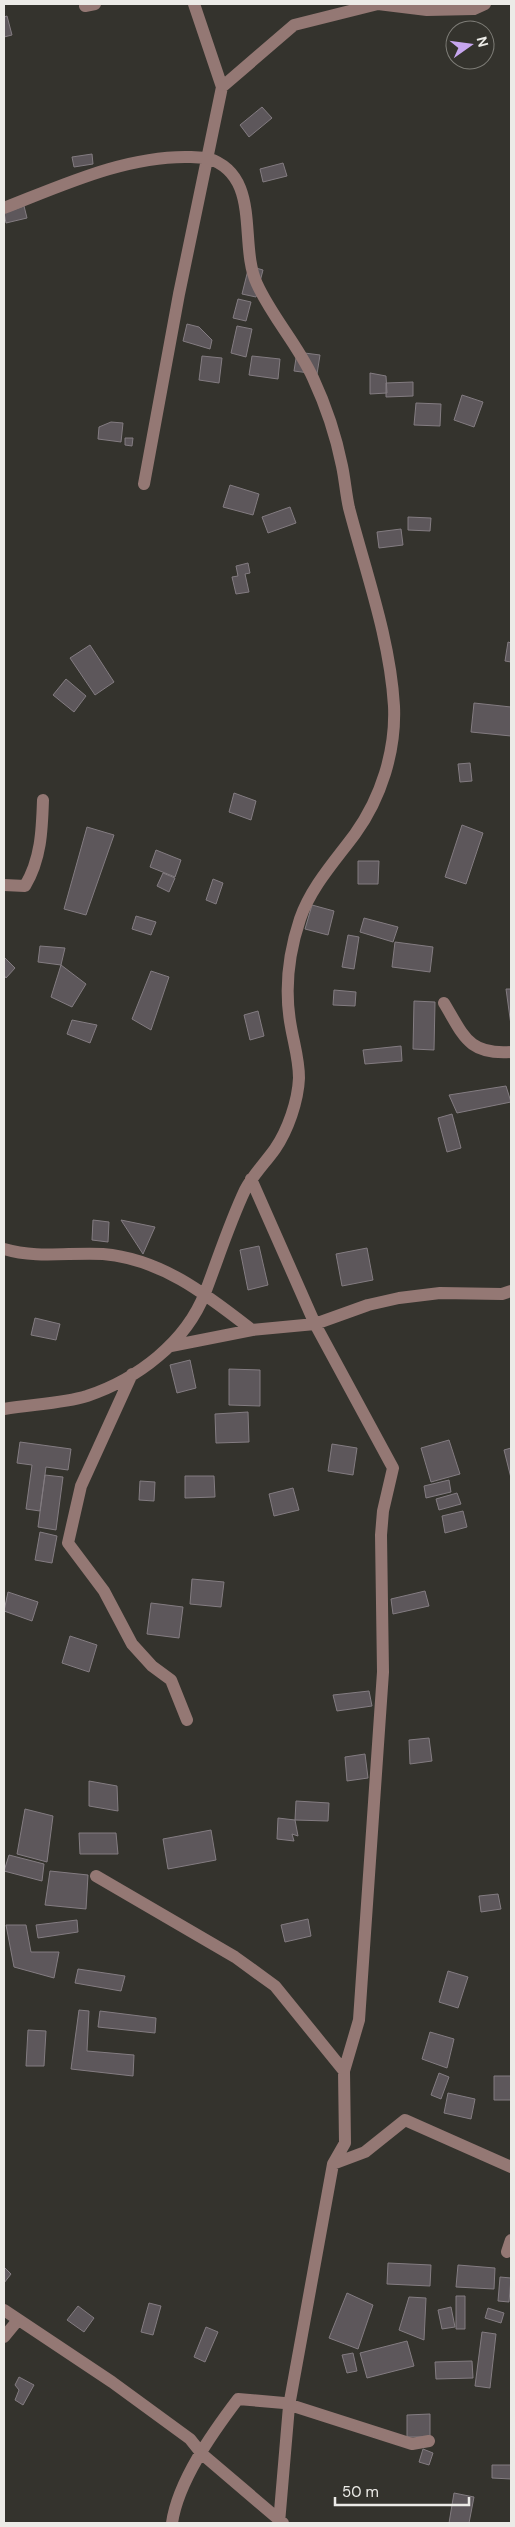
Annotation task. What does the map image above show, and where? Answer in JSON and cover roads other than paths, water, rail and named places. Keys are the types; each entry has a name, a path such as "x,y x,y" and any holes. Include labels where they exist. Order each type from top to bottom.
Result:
{"street":[{"path":"144,484 222,87 194,4"},
{"path":"222,87 294,25 378,4 427,10 474,9 485,4"},
{"path":"4,208 109,170 162,156 207,158 233,173 244,196 248,230 248,258 255,280 312,375 332,425 343,469 347,501 387,653 394,708 391,753 378,793 357,832 318,883 302,912 292,945 287,973 288,1004 297,1052 299,1080 294,1102 278,1145 251,1179 223,1242 204,1295 185,1330 171,1346 132,1374 86,1396 4,1409"},
{"path":"4,885 25,886 34,872 41,848 43,800"},
{"path":"444,1003 462,1034 477,1049 492,1053 511,1052"},
{"path":"251,1179 316,1324 393,1468 383,1511 381,1535 383,1672 365,1957 359,2020 344,2071 345,2143 333,2164 290,2406 280,2522"},
{"path":"4,1250 35,1254 104,1254 165,1270 183,1279 252,1330"},
{"path":"171,1346 252,1330 316,1324 368,1305 399,1298 440,1293 502,1294 511,1291"},
{"path":"132,1374 81,1486 68,1543 104,1591 132,1644 152,1666 171,1680 187,1720"},
{"path":"96,1876 235,1957 275,1986 344,2071"},
{"path":"333,2164 365,2152 405,2120 511,2168"},
{"path":"4,2310 146,2406 190,2439 202,2454 280,2522"},
{"path":"4,2337 18,2320"},
{"path":"172,2523 175,2505 214,2428 238,2398 290,2406 412,2444 429,2441"}]}
